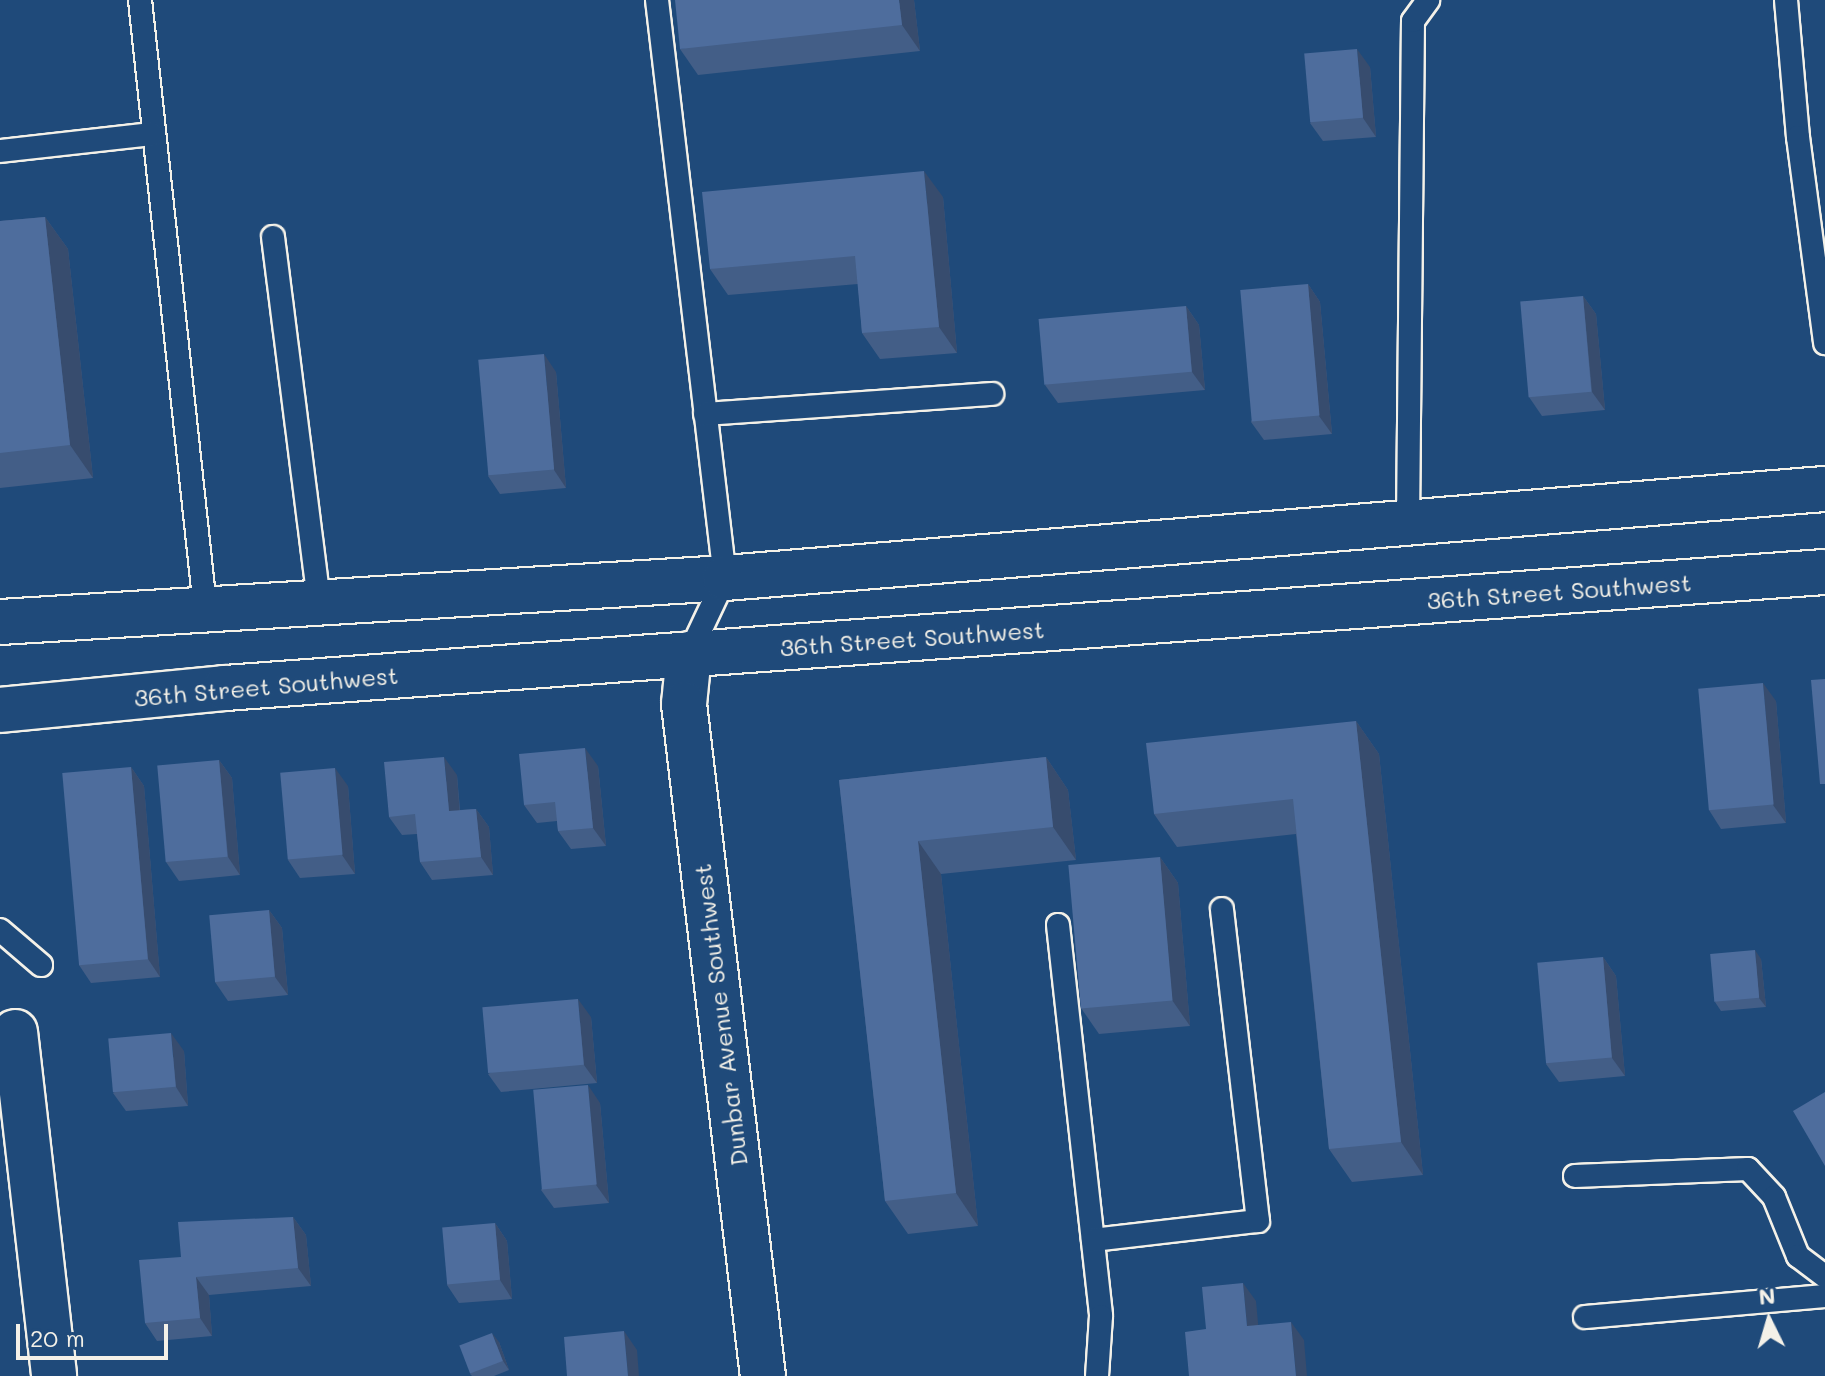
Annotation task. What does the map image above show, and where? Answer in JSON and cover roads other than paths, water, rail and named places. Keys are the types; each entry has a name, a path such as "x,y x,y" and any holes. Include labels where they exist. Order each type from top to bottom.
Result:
{"street":[{"path":"0,622 319,600 725,578 1825,489"},
{"name":"36th Street Southwest","path":"0,710 225,688 1825,572"},
{"name":"Dunbar Avenue Southwest","path":"689,654 684,704 763,1376"},
{"path":"15,1032 54,1376"}],"lane":[{"path":"140,0 205,607"},
{"path":"657,0 725,578 689,654"},
{"path":"1408,522 1413,21 1428,0"},
{"path":"1786,0 1798,137 1825,343"},
{"path":"0,151 152,134"},
{"path":"273,237 319,600"},
{"path":"705,414 992,394"},
{"path":"1093,1240 1258,1221 1222,909"},
{"path":"1058,925 1101,1316 1097,1376"},
{"path":"0,930 41,965"},
{"path":"1575,1176 1748,1169 1774,1197 1798,1256 1825,1276"},
{"path":"1585,1317 1825,1296"}]}
